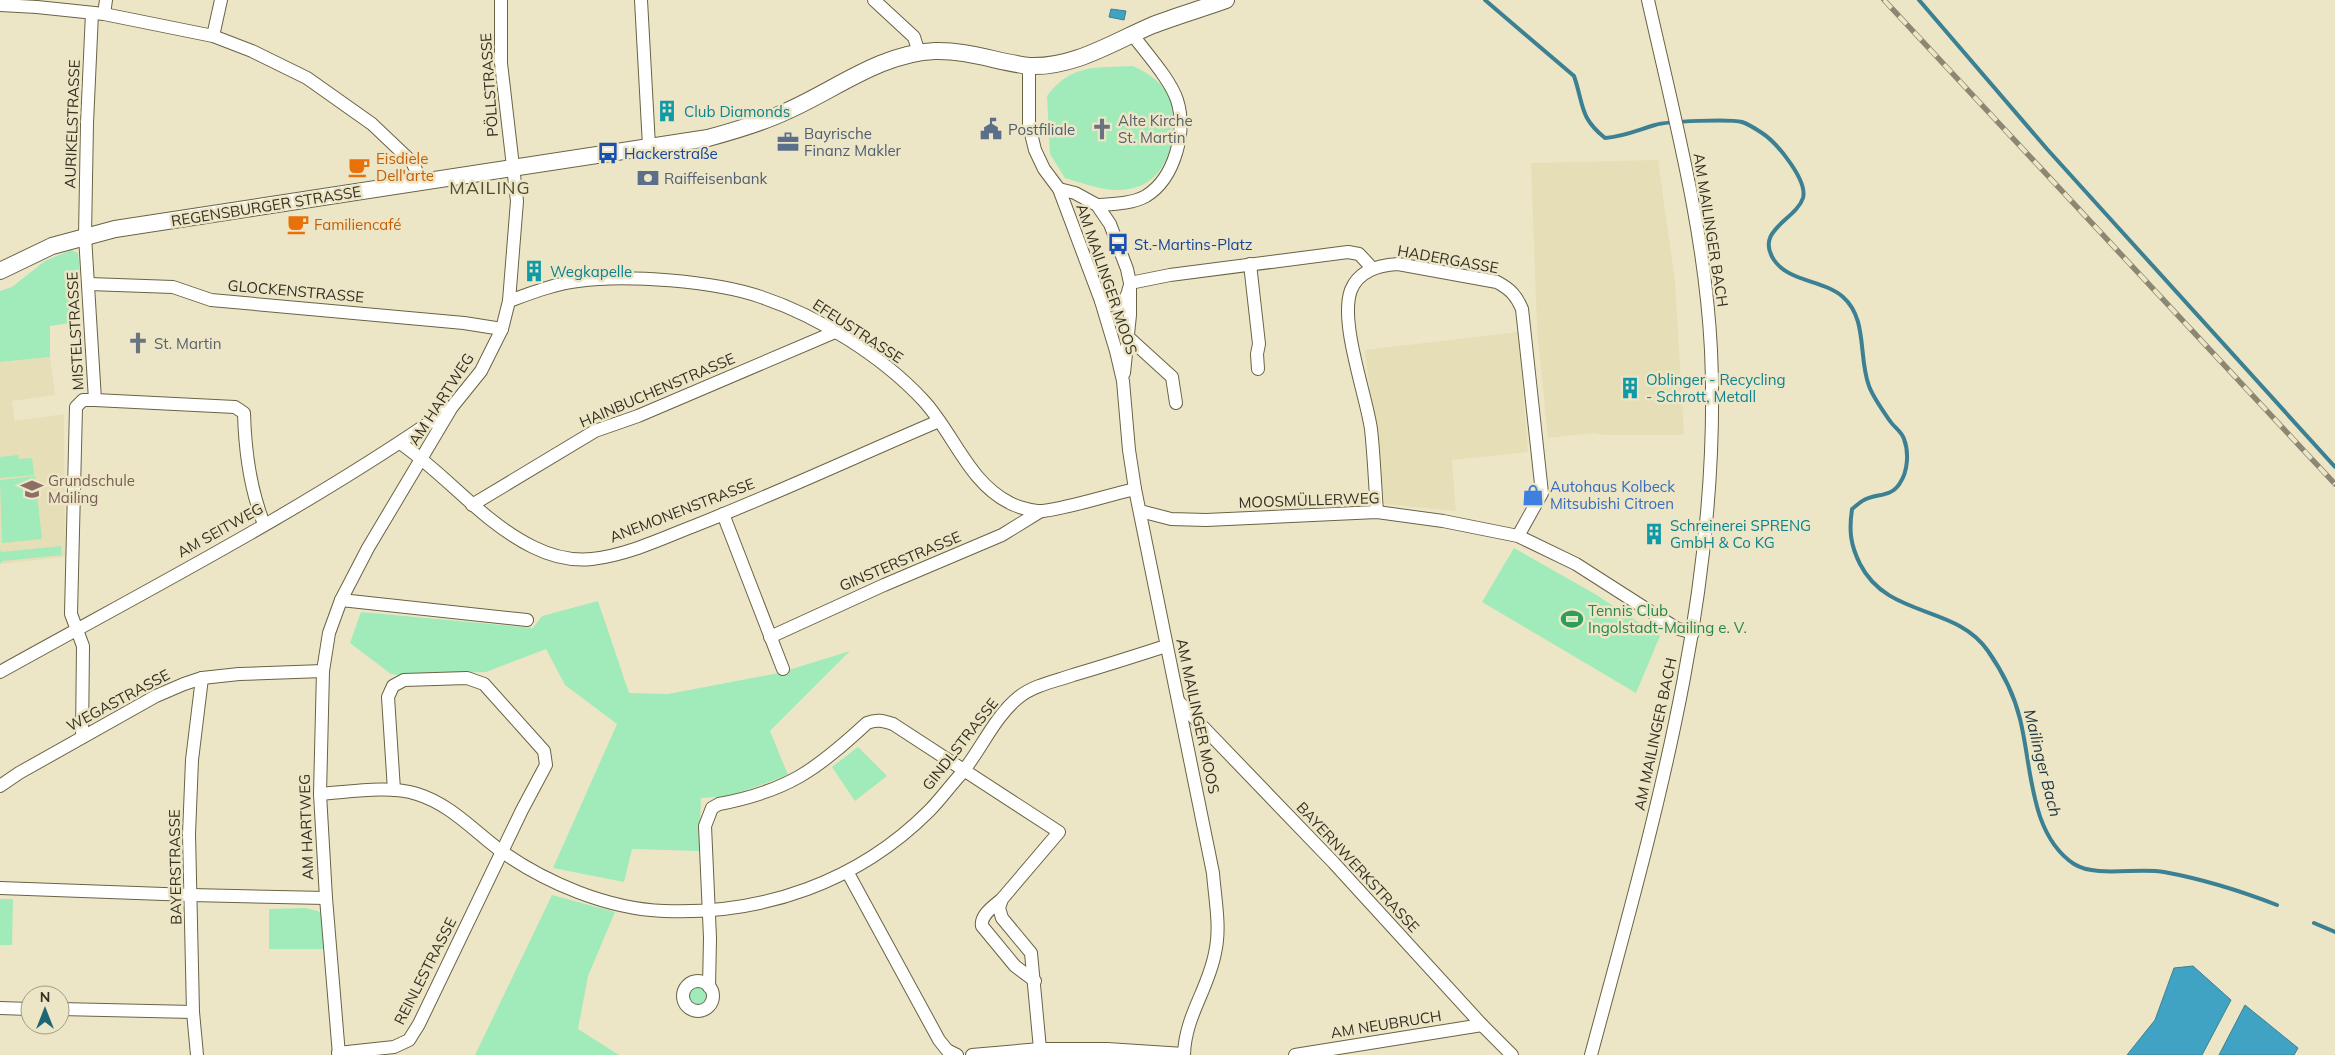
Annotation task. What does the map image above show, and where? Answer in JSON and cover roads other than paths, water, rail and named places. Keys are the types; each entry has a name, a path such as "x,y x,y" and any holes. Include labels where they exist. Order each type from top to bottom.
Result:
{"street":[{"name":"AURIKELSTRASSE","path":"86,236 87,124 98,13 106,0"},
{"path":"213,36 221,0"},
{"name":"PÖLLSTRASSE","path":"501,0 501,63 512,168"},
{"path":"641,0 649,146"},
{"path":"874,0 914,37 919,53"},
{"name":"REGENSBURGER STRASSE","path":"0,271 52,246 116,229 708,138 737,130 786,112 883,62 919,53 951,52 1029,66 1068,62 1132,34 1226,0"},
{"name":"AM MAILINGER BACH","path":"1591,1055 1660,794 1677,718 1703,570 1712,445 1711,359 1705,278 1683,150 1648,0"},
{"path":"0,5 98,13 213,36 252,51 307,78 372,124 412,162 422,182"},
{"name":"AM MAILINGER MOOS","path":"1097,205 1122,203 1145,196 1161,182 1170,166 1180,135 1177,100 1132,34"},
{"name":"AM MAILINGER MOOS","path":"1029,66 1029,125 1035,150 1044,169 1059,189 1101,301 1123,381 1129,450 1135,489 1213,873 1218,930 1216,953 1187,1029 1184,1054"},
{"name":"AM HARTWEG","path":"338,1054 320,794 322,671 329,633 340,600 368,548 452,407 481,371 502,329 509,301 517,201 512,168"},
{"name":"AM MAILINGER MOOS","path":"1059,189 1075,193 1097,205 1110,224 1127,269 1130,283 1128,337 1123,381"},
{"name":"MISTELSTRASSE","path":"82,737 83,646 71,614 76,407 83,400 94,400 86,236"},
{"path":"1101,301 1107,304 1120,303 1125,300 1130,283 1170,275 1348,252 1359,254 1372,268 1360,277 1352,290 1348,306 1351,335 1370,428 1377,512"},
{"path":"1250,264 1259,344 1257,354 1258,369"},
{"name":"HADERGASSE","path":"1372,268 1384,264 1398,264 1484,279 1502,285 1516,296 1522,308 1525,323 1542,480 1542,493 1518,536"},
{"name":"EFEUSTRASSE","path":"509,301 544,289 578,281 626,278 710,286 760,297 807,316 835,332 873,356 907,383 925,402 969,466 985,484 1010,504 1041,511 1135,489"},
{"name":"GLOCKENSTRASSE","path":"89,284 173,288 211,300 464,323 502,329"},
{"name":"HAINBUCHENSTRASSE","path":"472,506 595,431 638,416 835,332"},
{"name":"AM MAILINGER MOOS","path":"1128,337 1172,377 1176,403"},
{"path":"94,400 234,407 244,413 245,448 258,508 264,524"},
{"name":"AM SEITWEG","path":"0,672 264,524 400,443 452,407"},
{"name":"ANEMONENSTRASSE","path":"400,443 422,458 472,506 534,548 565,558 591,559 622,553 723,514 939,421"},
{"name":"GINSTERSTRASSE","path":"770,637 884,585 1002,535 1041,511"},
{"name":"MOOSMÜLLERWEG","path":"1140,511 1171,519 1206,520 1377,512 1443,521 1518,536 1576,564 1676,628 1692,633"},
{"path":"723,514 782,670"},
{"path":"340,600 527,620"},
{"name":"GINDLSTRASSE","path":"320,794 394,790 416,793 441,803 502,851 542,875 617,904 661,911 708,911 783,898 816,888 848,872 887,847 929,811 964,770 1004,712 1021,696 1045,684 1166,646"},
{"name":"WEGASTRASSE","path":"0,786 156,696 202,678 239,674 322,671"},
{"name":"BAYERSTRASSE","path":"197,1055 193,1012 189,834 192,760 202,678"},
{"name":"REINLESTRASSE","path":"338,1054 394,1047 409,1040 546,765 544,752 484,684 467,678 404,680 393,686 388,697 394,790"},
{"name":"BAYERNWERKSTRASSE","path":"1179,702 1333,862 1482,1025 1512,1055"},
{"path":"709,987 704,826 712,808 719,804 753,796 797,780 831,757 867,723 874,720 893,724 1059,832 981,921 982,926 1015,966 1035,980"},
{"path":"848,872 939,1040 946,1050 958,1055"},
{"path":"0,888 191,896 326,898"},
{"path":"1002,899 999,908 1002,918 1031,953 1040,1049"},
{"path":"0,1008 20,1009"},
{"path":"70,1009 193,1012"},
{"name":"AM NEUBRUCH","path":"1295,1055 1482,1025"},
{"path":"972,1055 1040,1049 1107,1049 1184,1054"}],"water":[{"path":"1111,9 1126,11 1124,20 1109,17"},
{"path":"2193,966 2231,1000 2202,1055 2127,1055 2155,1020 2174,968"},
{"path":"2245,1005 2298,1048 2294,1055 2219,1055"}],"waterway":[{"name":"Mailinger Bach","path":"1485,0 1574,76 1586,117 1605,138 1672,122 1736,121 1742,122 1762,133 1775,144 1790,162 1801,182 1803,198 1799,206 1773,233 1769,241 1769,250 1774,260 1788,273 1835,291 1851,306 1859,327 1869,386 1881,408 1903,436 1907,450 1905,473 1896,488 1888,493 1864,500 1852,509 1851,537 1854,550 1860,564 1872,582 1887,594 1958,625 1974,636 1988,651 2011,692 2020,719 2030,778 2040,817 2048,835 2059,851 2074,864 2083,868 2106,871 2164,872 2221,886 2277,905"},
{"path":"1919,0 2047,149 2335,467"},
{"name":"Mailinger Bach","path":"2314,923 2335,932"}],"railway":[{"path":"1884,0 2335,484"}],"place":[{"name":"Club Diamonds","path":"667,111"},
{"name":"Postfiliale","path":"991,129"},
{"name":"Alte Kirche St. Martin","path":"1102,129"},
{"name":"Bayrische Finanz Makler","path":"788,142"},
{"name":"Hackerstraße","path":"608,153"},
{"name":"Eisdiele Dell'arte","path":"359,167"},
{"name":"Raiffeisenbank","path":"648,178"},
{"name":"Familiencafé","path":"298,224"},
{"name":"St.-Martins-Platz","path":"1118,244"},
{"name":"Wegkapelle","path":"534,271"},
{"name":"St. Martin","path":"138,343"},
{"name":"Oblinger - Recycling - Schrott, Metall","path":"1630,388"},
{"name":"Grundschule Mailing","path":"32,489"},
{"name":"Autohaus Kolbeck Mitsubishi Citroen","path":"1533,495"},
{"name":"Schreinerei SPRENG GmbH & Co KG","path":"1654,534"},
{"name":"Tennis Club Ingolstadt-Mailing e. V.","path":"1572,619"}],"district":[{"name":"MAILING","path":"490,187"}]}
